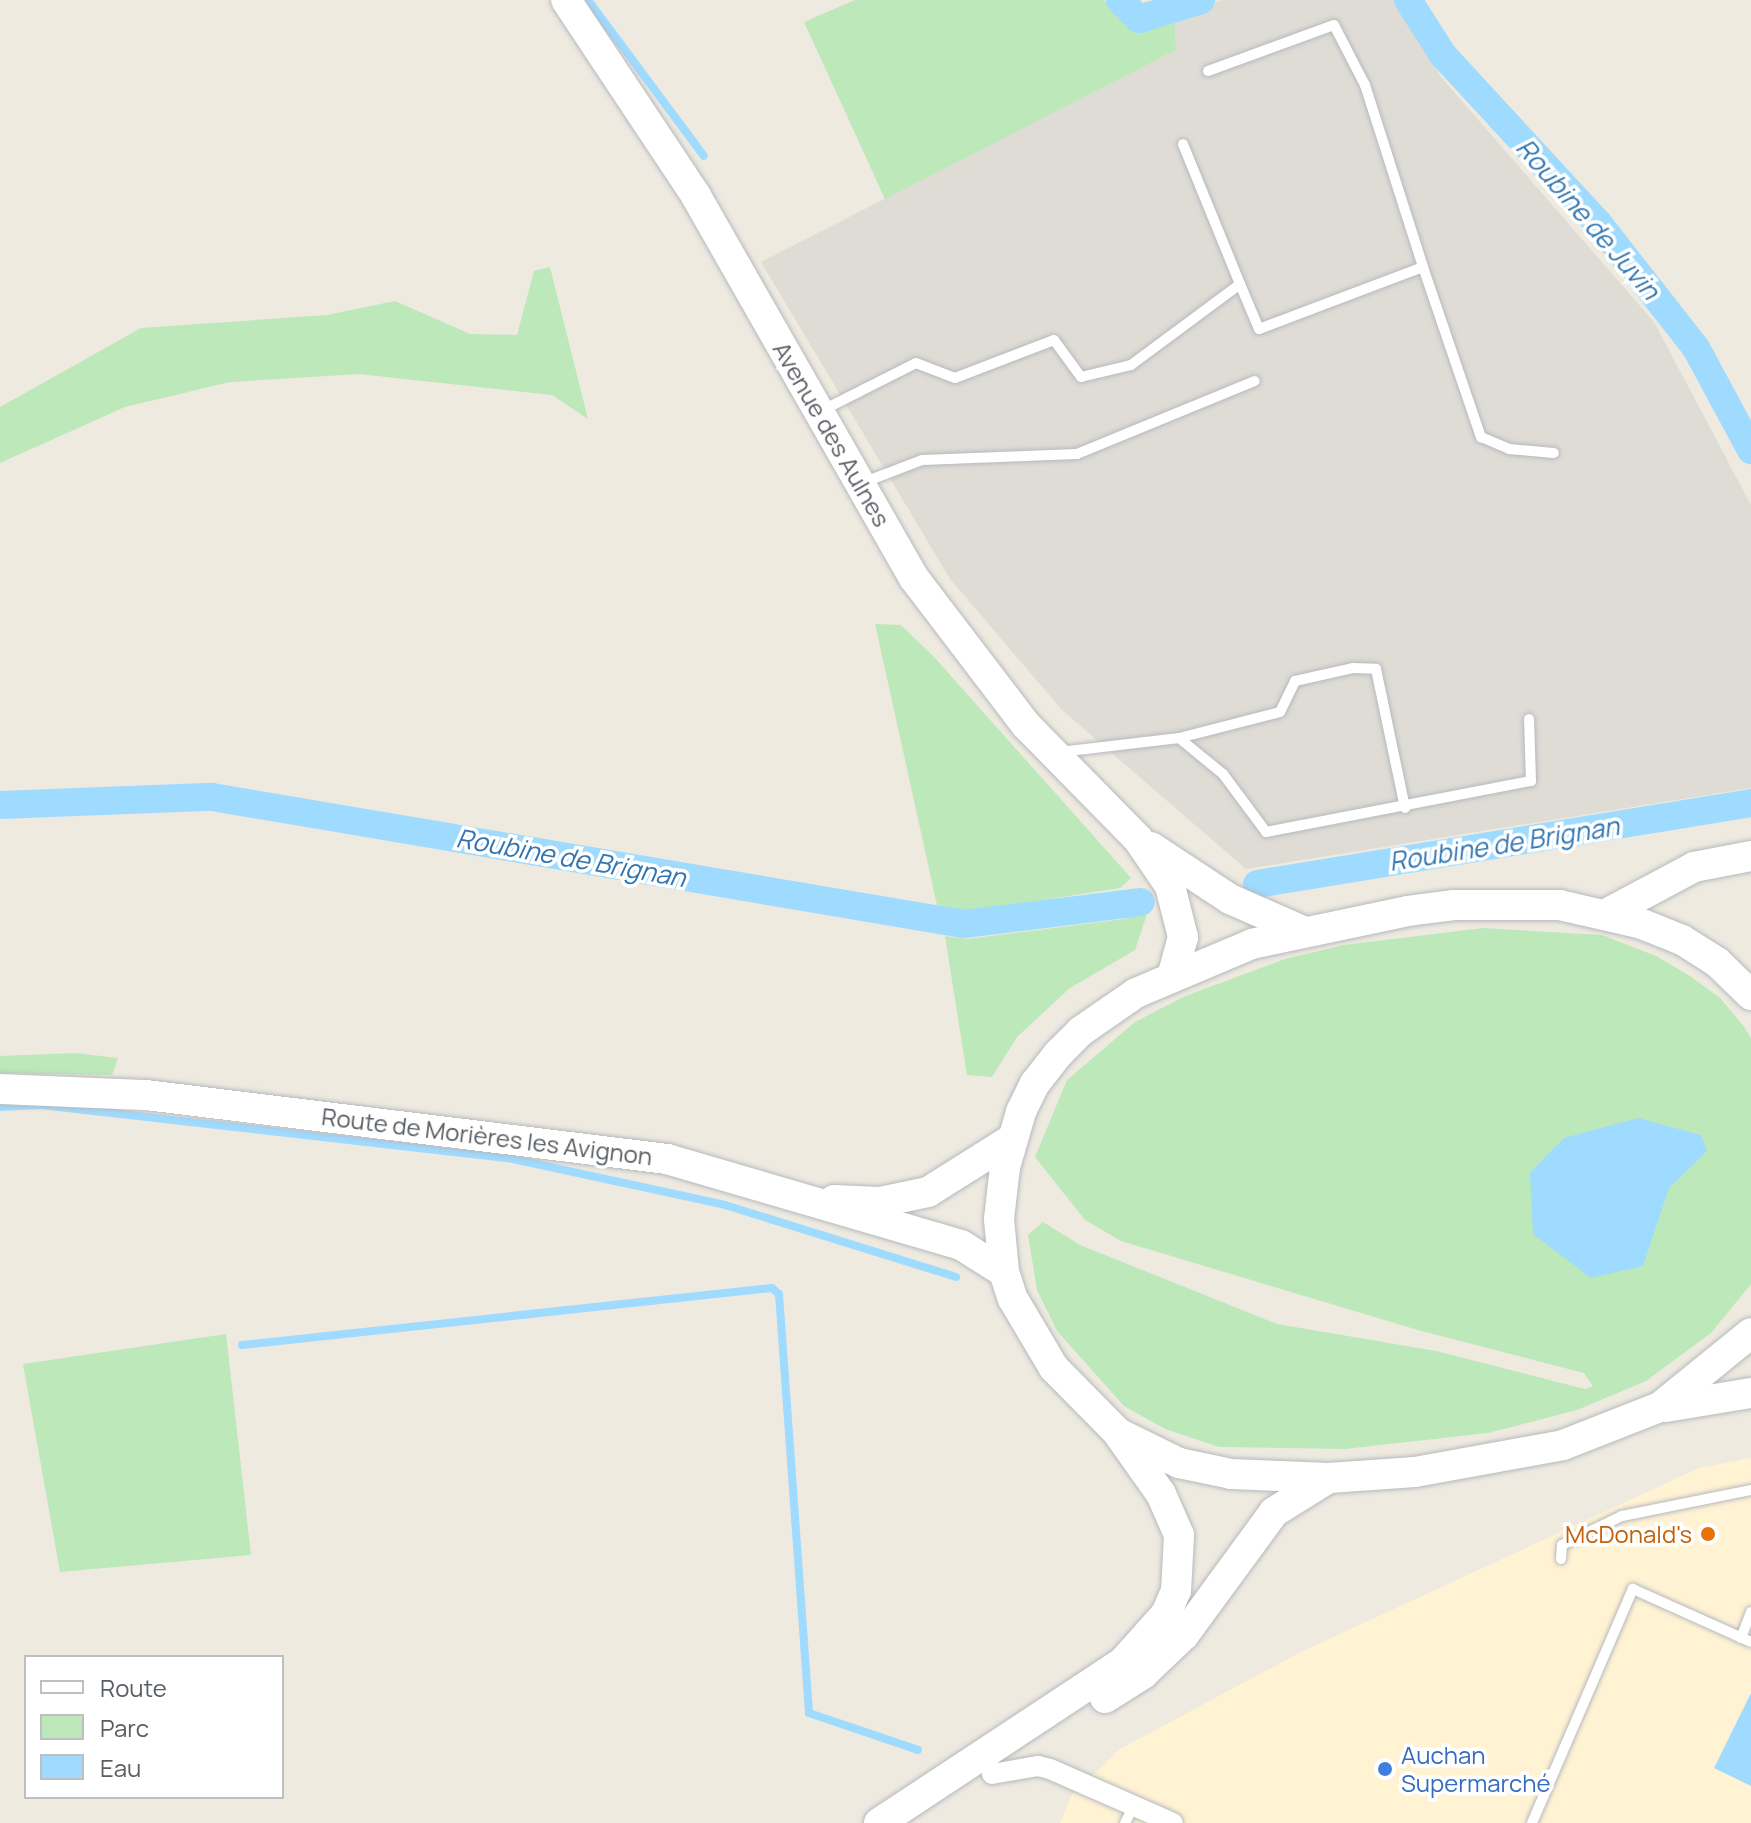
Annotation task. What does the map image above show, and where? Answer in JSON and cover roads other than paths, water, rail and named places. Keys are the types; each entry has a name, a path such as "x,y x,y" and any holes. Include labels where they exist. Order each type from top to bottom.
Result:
{"main road":[{"name":"Avenue des Aulnes","path":"566,0 696,196 914,578 968,653 1054,753 1138,839 1170,886 1183,920 1172,977"},
{"name":"Avenue des Aulnes","path":"1138,839 1230,899 1303,931"},
{"path":"1606,914 1694,867 1751,856"},
{"path":"879,1823 1122,1663 1166,1614 1176,1591 1179,1535 1161,1494 1118,1433 1054,1368 1019,1313 1004,1272 999,1219 1012,1139 1035,1083 1073,1038 1136,993 1252,944 1303,931 1454,905 1560,905 1606,914 1682,940 1717,962 1751,995"},
{"name":"Route de Morières les Avignon","path":"0,1089 146,1095 601,1147 667,1159 812,1200 861,1220 961,1245 1004,1272"},
{"path":"812,1200 880,1202 928,1192 1012,1139"},
{"path":"1660,1407 1751,1333"},
{"path":"1118,1433 1179,1463 1209,1470 1263,1479 1329,1478 1520,1456 1660,1407 1751,1393"},
{"path":"917,1823 1168,1652 1216,1596 1274,1512 1329,1478"}],"street":[{"path":"992,1774 1038,1766 1103,1792 1130,1814 1173,1823"}],"lane":[{"path":"1208,71 1334,25 1365,85 1481,437 1509,449 1554,453"},
{"path":"1183,144 1259,329 1423,267"},
{"path":"819,412 916,363 955,378 1054,340 1081,377 1131,365 1240,284"},
{"path":"861,484 922,460 1077,454 1255,381"},
{"path":"1054,753 1179,738 1280,712 1295,681 1353,668 1376,669 1405,808"},
{"path":"1179,738 1223,774 1266,832 1405,808 1531,781 1529,719"},
{"path":"1561,1559 1562,1545 1622,1516 1751,1490"},
{"path":"1532,1823 1633,1589 1746,1640 1751,1612"}],"water":[{"path":"1638,1118 1701,1135 1707,1151 1669,1188 1643,1266 1591,1278 1533,1234 1530,1173 1564,1138"},
{"path":"1751,1693 1751,1786 1714,1768"}],"waterway":[{"path":"588,0 704,156"},
{"name":"Roubine de Juvin","path":"1120,0 1139,19 1201,0"},
{"name":"Roubine de Juvin","path":"1408,0 1443,55 1598,223 1696,348 1751,450"},
{"name":"Roubine de Brignan","path":"0,805 212,797 964,924 1141,902"},
{"name":"Roubine de Brignan","path":"1257,884 1751,803"},
{"path":"0,1107 41,1105 513,1159 725,1205 956,1277"},
{"path":"242,1345 772,1288 779,1294 809,1713 918,1750"}],"place":[{"name":"McDonald's","path":"1708,1534"},
{"name":"Auchan Supermarché","path":"1385,1769"}]}
